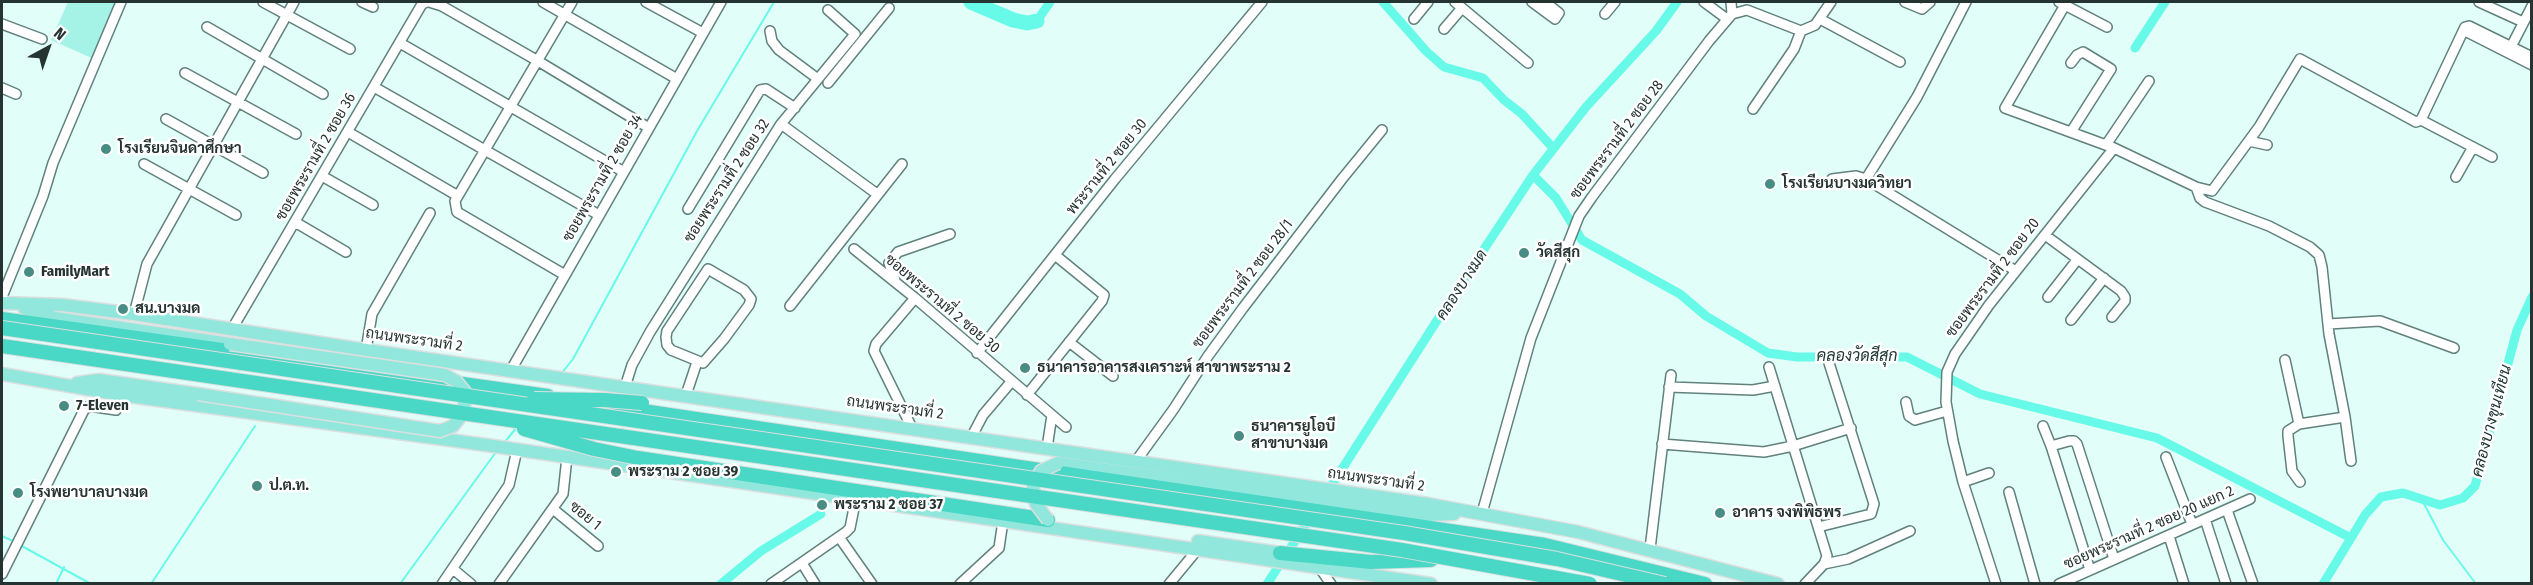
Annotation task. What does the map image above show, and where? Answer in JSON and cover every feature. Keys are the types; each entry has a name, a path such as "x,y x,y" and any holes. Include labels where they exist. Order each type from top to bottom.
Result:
{"highway":[{"name":"ถนนพระรามที่ 2","path":"2,320 560,398 1295,507 1347,504 1620,561 1705,584"},
{"path":"2,328 1404,533 1557,559 1665,584"},
{"path":"2,347 1390,548 1506,567 1590,584"},
{"path":"2,347 534,428 1323,543 1505,571 1560,584"},
{"path":"478,398 629,402 1058,463"},
{"path":"475,415 622,455 1048,520"},
{"path":"1280,552 1301,559 1387,563 1431,560"}],"main road":[{"name":"ถนนพระรามที่ 2","path":"5,302 63,305 134,314 366,350 1305,486 1347,504 1482,513 1650,549 1778,584"},
{"path":"5,302 55,318 445,375 456,381 465,392 464,412 453,426 440,431 99,380 64,385"},
{"path":"2,374 121,395 856,498 1265,560 1301,559 1333,565 1352,572"},
{"path":"1280,552 1048,520 1036,504 1033,486 1041,471 1058,463 1347,504"},
{"path":"1301,559 1319,567 1431,584"}],"street":[{"path":"5,302 53,163 122,2"},
{"path":"263,2 350,49"},
{"path":"134,314 147,264 294,2"},
{"path":"362,2 373,7"},
{"name":"ซอยพระรามที่ 2 ซอย 36","path":"232,329 422,4 428,2 443,4 649,128"},
{"path":"543,2 677,79"},
{"path":"565,275 457,212 456,201 572,2"},
{"path":"646,2 704,33"},
{"name":"ซอยพระรามที่ 2 ซอย 34","path":"510,370 722,2"},
{"name":"พระรามที่ 2 ซอย 30","path":"977,352 1262,2"},
{"path":"1414,19 1428,2"},
{"path":"1444,29 1461,6 1472,2"},
{"path":"1532,2 1555,19 1558,13 1545,2"},
{"path":"1605,14 1615,2"},
{"path":"1704,2 1729,16"},
{"path":"1729,16 1731,2"},
{"path":"1753,109 1794,49 1801,31 1820,19 1831,2"},
{"path":"1905,2 1922,9 1930,2"},
{"path":"1866,179 1917,97 1966,2"},
{"path":"2480,2 2523,22"},
{"path":"2107,27 2062,3 2005,108 2110,146 2196,187 2212,191 2249,141 2300,59 2416,122 2421,120 2492,157"},
{"path":"1461,6 1528,63"},
{"path":"2513,43 2532,6"},
{"path":"828,83 890,8"},
{"path":"828,10 855,34 847,43 854,51"},
{"path":"1729,16 1742,10 1753,12 1801,31"},
{"name":"ซอยพระรามที่ 2 ซอย 28","path":"1482,513 1531,338 1579,216 1729,16"},
{"path":"1820,19 1900,62"},
{"path":"2,24 42,39"},
{"path":"2421,120 2463,30 2469,26 2532,57"},
{"path":"207,27 322,94"},
{"path":"2463,30 2532,65"},
{"path":"770,31 772,41 779,50 818,79"},
{"path":"400,43 624,172"},
{"name":"ซอยพระรามที่ 2 ซอย 32","path":"625,387 632,365 650,332 781,124 847,43"},
{"path":"2071,63 2083,52 2110,69 2071,132"},
{"path":"185,73 296,134"},
{"name":"ซอยพระรามที่ 2 ซอย 20","path":"1996,584 1963,482 1947,411 1947,372 1954,354 1966,336 2110,146 2149,81"},
{"path":"374,87 599,215"},
{"path":"2,88 16,94"},
{"path":"688,209 760,90 766,89 795,108"},
{"path":"166,119 263,173"},
{"path":"781,124 877,195"},
{"name":"ซอยพระรามที่ 2 ซอย 28/1","path":"1136,461 1243,308 1382,130"},
{"path":"348,132 458,196"},
{"path":"2249,141 2267,145"},
{"path":"2456,177 2473,147"},
{"path":"144,164 236,215"},
{"path":"790,306 902,164"},
{"path":"322,176 373,205"},
{"path":"1832,179 1856,176 1866,179 2016,271"},
{"path":"2196,187 2200,198 2205,202 2269,226 2310,247 2319,255 2351,461"},
{"path":"366,350 372,314 430,213"},
{"path":"295,222 346,252"},
{"path":"896,282 889,263 892,257 898,252 950,234"},
{"path":"2044,235 2104,278 2125,297 2125,301 2112,317"},
{"name":"ซอยพระรามที่ 2 ซอย 30","path":"854,249 1066,427"},
{"path":"1027,394 1102,301 1104,295 1055,255"},
{"path":"2048,297 2078,260"},
{"path":"708,269 744,290 751,299 749,305 705,361 697,362 670,351 666,337 667,331 708,269"},
{"path":"2071,320 2104,278"},
{"path":"912,428 874,351 876,344 915,298"},
{"path":"2328,324 2380,321 2454,348"},
{"path":"1069,342 1113,376"},
{"path":"2285,360 2299,424"},
{"path":"686,395 697,362"},
{"path":"1818,527 1871,514 1874,510 1851,428 1829,363"},
{"path":"1769,368 1827,556 1824,564 1805,584"},
{"path":"1650,549 1671,375"},
{"path":"972,436 983,415 1011,382"},
{"path":"1669,387 1752,390 1774,386"},
{"path":"2,574 84,410 89,406 116,410 121,395"},
{"path":"1906,402 1910,416 1915,420 1947,411"},
{"path":"1047,448 1052,415"},
{"path":"2300,482 2292,471 2288,430 2299,424 2345,417"},
{"path":"2043,426 2090,570"},
{"path":"1662,444 1758,452 1793,446 1851,428"},
{"path":"2051,446 2069,441 2077,444 2114,559"},
{"path":"442,584 511,482 514,449"},
{"path":"499,584 563,494 567,457"},
{"path":"2166,457 2192,524"},
{"path":"1963,482 1989,473"},
{"path":"2009,492 2035,584"},
{"path":"771,584 850,528 856,498"},
{"name":"ซอยพระรามที่ 2 ซอย 20 แยก 2","path":"2060,584 2250,499"},
{"name":"ซอย 1","path":"554,509 598,546"},
{"path":"2227,510 2253,584"},
{"path":"2205,519 2226,584"},
{"path":"960,584 999,548 1003,521"},
{"path":"1824,564 1848,559 1910,531"},
{"path":"2169,536 2184,584"},
{"path":"839,537 872,584"},
{"path":"1169,584 1198,549"},
{"path":"802,563 815,584"},
{"path":"1319,567 1332,584"},
{"path":"453,569 471,584"}],"green space":[{"path":"68,2 118,2 94,59 51,40"}],"waterway":[{"path":"561,374 573,359 697,131 774,2"},
{"path":"971,2 1013,20 1027,23 1037,21"},
{"path":"1037,21 1050,2"},
{"path":"1383,2 1426,51 1444,67 1483,78 1504,100 1522,114 1553,148"},
{"name":"คลองบางมด","path":"1326,494 1533,175 1586,107 1656,31 1677,2"},
{"path":"2135,48 2165,2"},
{"name":"คลองวัดสีสุก","path":"1533,175 1556,198 1582,240 1680,294 1706,316 1768,353 1797,357 1907,357 1980,394 2157,438 2351,538"},
{"name":"คลองบางขุนเทียน","path":"2323,584 2365,515 2381,497 2403,493 2440,505 2463,498 2475,486 2517,330 2532,297"},
{"path":"151,584 255,426"},
{"path":"504,443 517,427"},
{"path":"400,584 496,452"},
{"path":"2421,498 2443,540 2476,584"},
{"path":"721,584 761,551 821,514"},
{"name":"คลองบางมด","path":"1267,584 1312,515"},
{"path":"2,536 15,542"},
{"path":"20,545 91,584"},
{"path":"56,584 64,567"}],"place":[{"name":"โรงเรียนจินดาศึกษา","path":"106,149"},
{"name":"โรงเรียนบางมดวิทยา","path":"1770,184"},
{"name":"วัดสีสุก","path":"1524,253"},
{"name":"FamilyMart","path":"29,272"},
{"name":"สน.บางมด","path":"123,309"},
{"name":"ธนาคารอาคารสงเคราะห์ สาขาพระราม 2","path":"1025,368"},
{"name":"7-Eleven","path":"64,406"},
{"name":"ธนาคารยูโอบี สาขาบางมด","path":"1239,436"},
{"name":"พระราม 2 ซอย 39","path":"616,472"},
{"name":"ป.ต.ท.","path":"257,486"},
{"name":"โรงพยาบาลบางมด","path":"18,493"},
{"name":"พระราม 2 ซอย 37","path":"822,505"},
{"name":"อาคาร จงพิพิธพร","path":"1720,513"}]}
